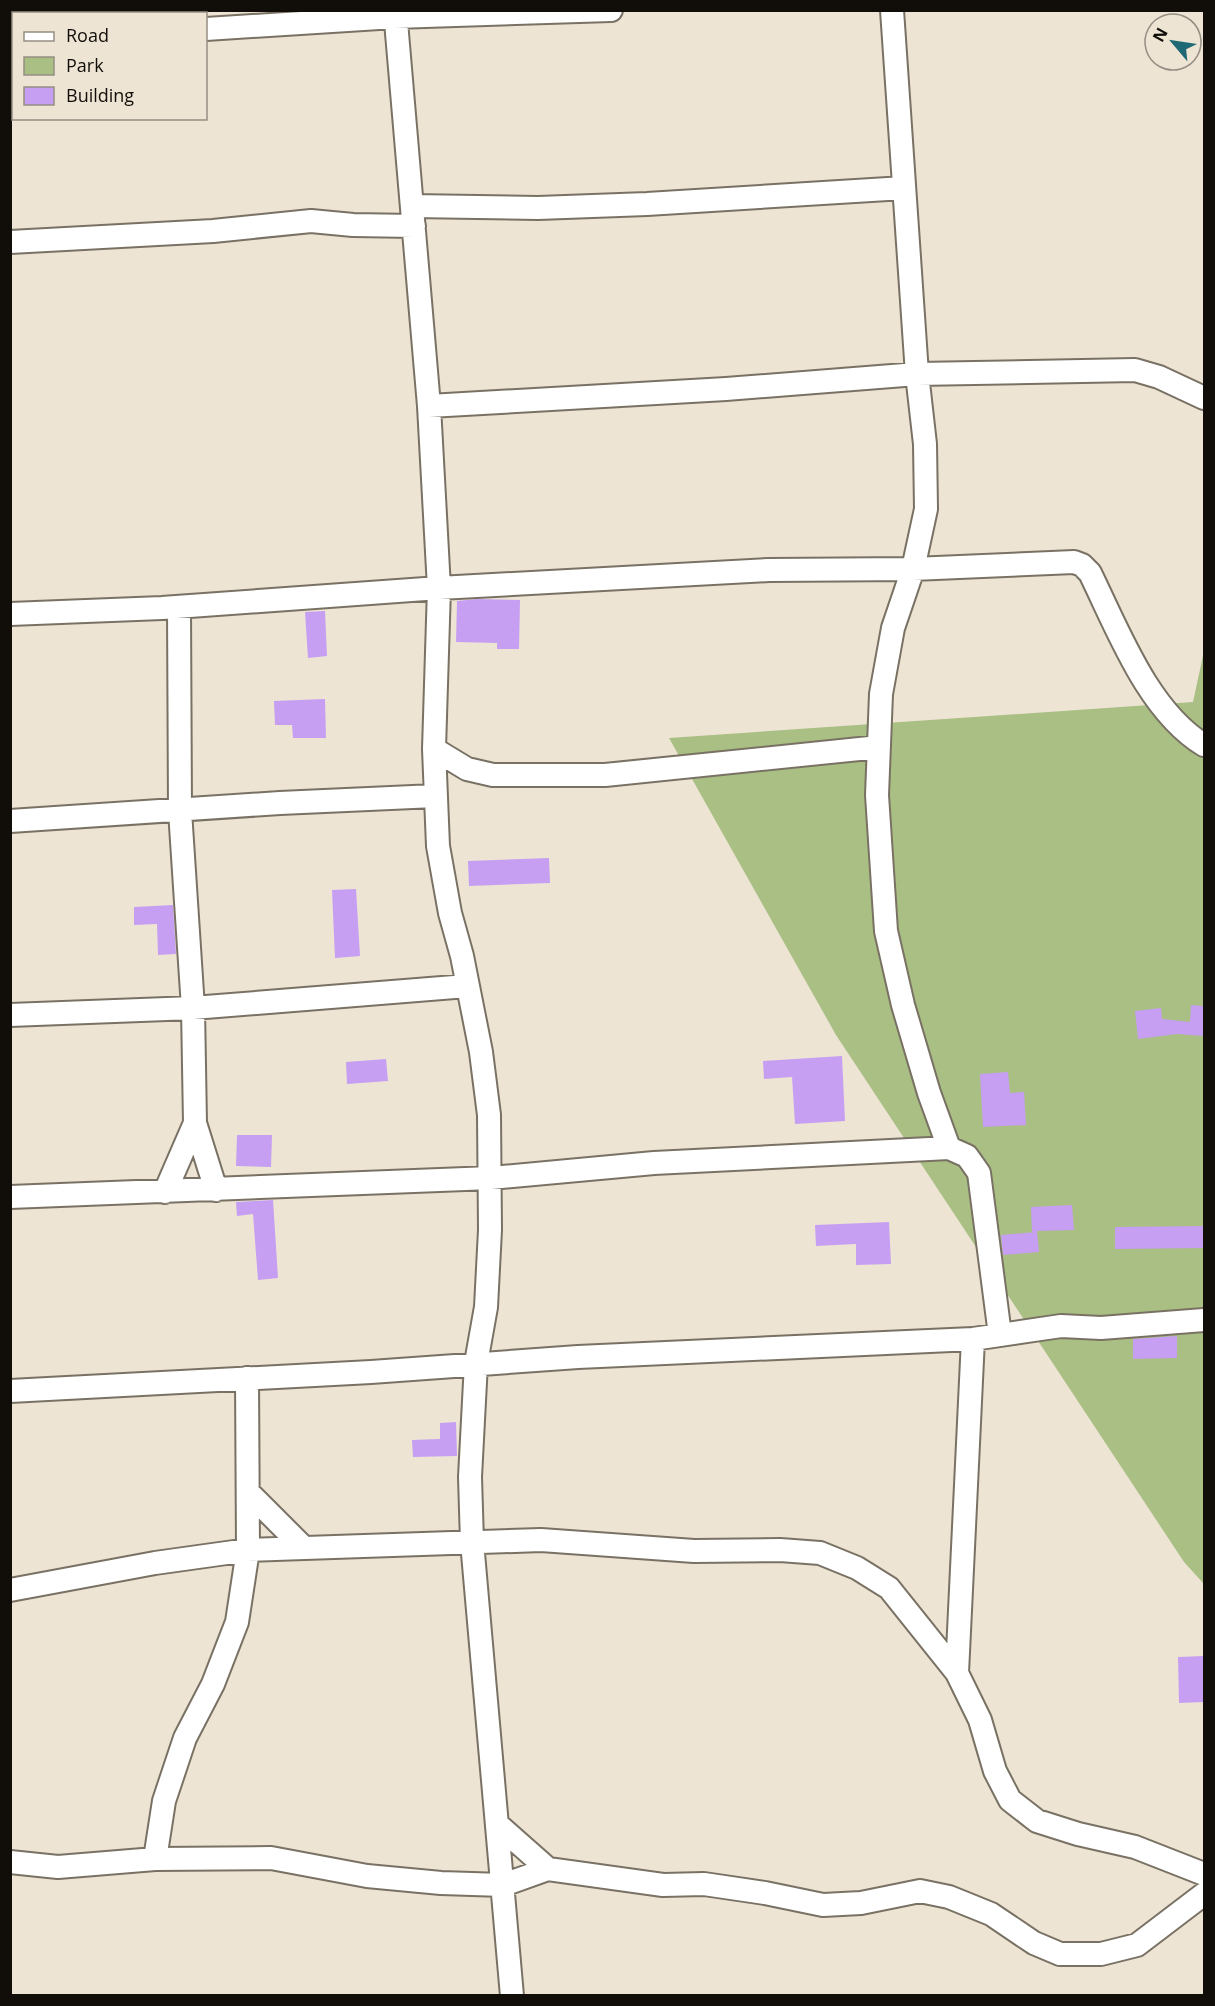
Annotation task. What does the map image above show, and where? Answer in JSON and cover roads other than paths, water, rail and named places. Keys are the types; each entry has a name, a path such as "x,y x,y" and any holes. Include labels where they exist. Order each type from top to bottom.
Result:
{"street":[{"path":"207,29 395,14 611,10"},
{"path":"892,10 917,374 925,444 926,509 913,568 893,628 881,694 877,795 886,931 903,1005 929,1093 949,1148"},
{"path":"395,14 429,406 439,588 434,749 438,846 450,913 462,956 481,1052 489,1115 491,1178 486,1307 476,1363 470,1477 472,1542 512,1995"},
{"path":"10,243 213,231 310,220 353,225 413,216 904,188"},
{"path":"429,406 726,389 917,374 1135,370 1159,377 1204,398"},
{"path":"10,614 769,570 1074,562 1082,565 1089,573 1121,639 1150,687 1186,732 1204,744"},
{"path":"179,606 180,811 194,1008 195,1123 216,1190"},
{"path":"434,749 467,769 493,775 605,775 879,747"},
{"path":"10,821 280,803 435,796"},
{"path":"10,1015 194,1008 467,986"},
{"path":"165,1192 195,1123"},
{"path":"10,1197 491,1178 654,1163 949,1148 967,1156 979,1173 1000,1335"},
{"path":"10,1391 371,1372 476,1363 973,1339 1061,1326 1101,1328 1204,1320"},
{"path":"957,1673 973,1339"},
{"path":"155,1859 164,1801 184,1738 213,1684 237,1622 248,1550 247,1378"},
{"path":"248,1492 304,1548"},
{"path":"10,1590 155,1563 248,1550 541,1540 694,1551 780,1550 820,1553 856,1568 889,1588 957,1673 980,1720 995,1771 1010,1800 1037,1821 1078,1834 1135,1847 1204,1874"},
{"path":"497,1824 548,1869"},
{"path":"10,1862 58,1867 155,1859 271,1858 367,1875 441,1883 503,1885 548,1869 663,1885 704,1884 823,1905 861,1903 920,1892 949,1897 992,1914 1034,1943 1060,1954 1101,1954 1137,1944 1204,1894"}]}
